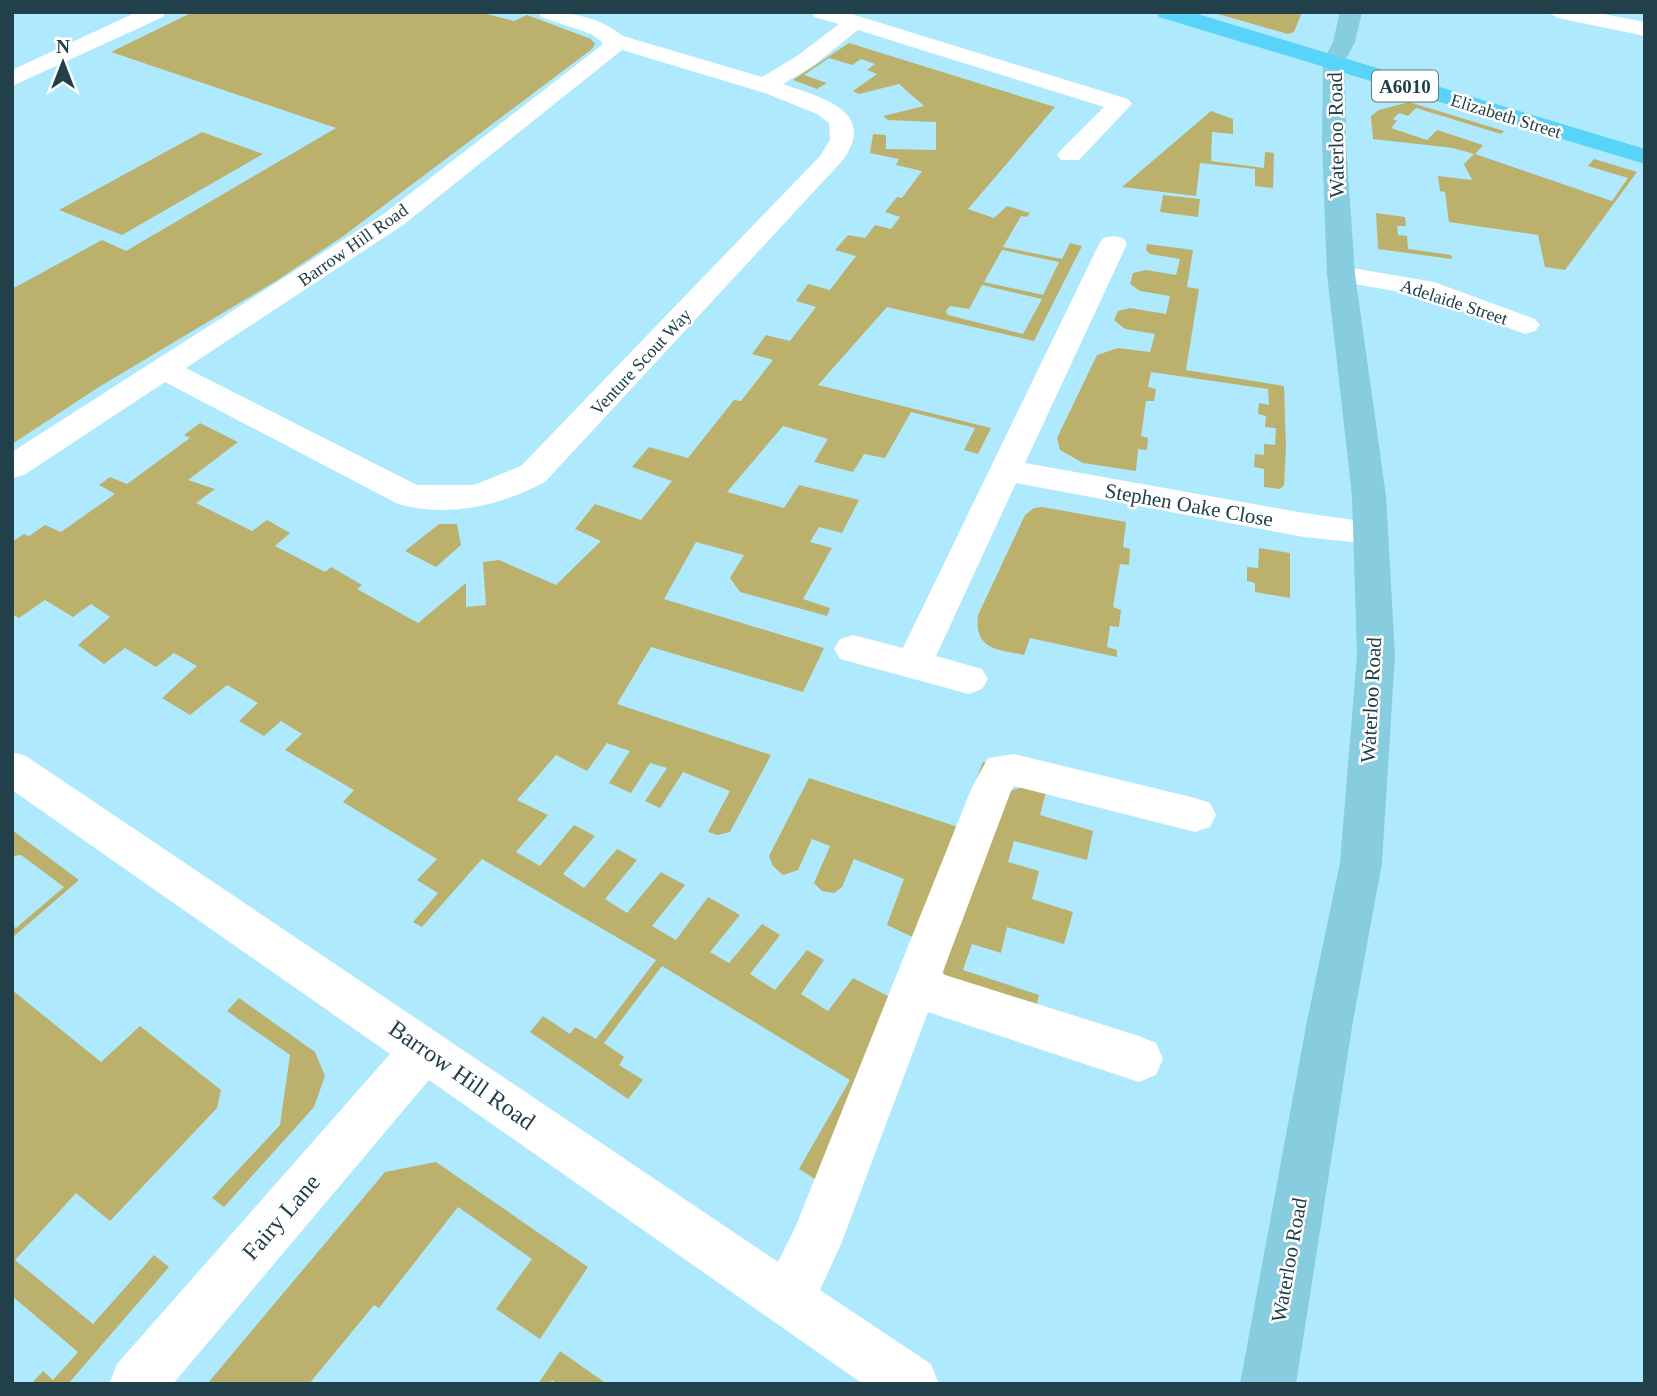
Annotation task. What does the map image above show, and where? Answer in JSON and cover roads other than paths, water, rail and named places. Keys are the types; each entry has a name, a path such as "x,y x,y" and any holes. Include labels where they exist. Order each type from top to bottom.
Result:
{"highway":[{"name":"Elizabeth Street","path":"1167,12 1645,158"}],"main road":[{"name":"Waterloo Road","path":"1268,1384 1330,1021 1361,863 1376,655 1371,532 1341,274 1334,143 1334,61 1344,42 1351,12"}],"street":[{"path":"12,79 155,12"},
{"path":"549,12 599,29 612,37 614,43"},
{"path":"822,12 1119,104 1070,155"},
{"path":"1558,12 1645,29"},
{"path":"763,86 805,61 854,23"},
{"name":"Venture Scout Way","path":"162,368 410,496 465,499 516,483 548,461 841,147 843,127 828,110 630,43 614,43"},
{"name":"Barrow Hill Road","path":"12,467 162,368 298,284 394,219 609,52 614,43"},
{"path":"914,664 1008,471 1112,244"},
{"name":"Adelaide Street","path":"1341,274 1424,288 1525,325"},
{"name":"Stephen Oake Close","path":"1008,471 1304,525 1371,532"},
{"path":"853,649 970,678"},
{"name":"Barrow Hill Road","path":"12,768 911,1384"},
{"path":"787,1299 816,1244 992,786 1002,770 1014,770 1195,815"},
{"path":"915,987 1139,1059"},
{"name":"Fairy Lane","path":"137,1384 424,1050"}]}
